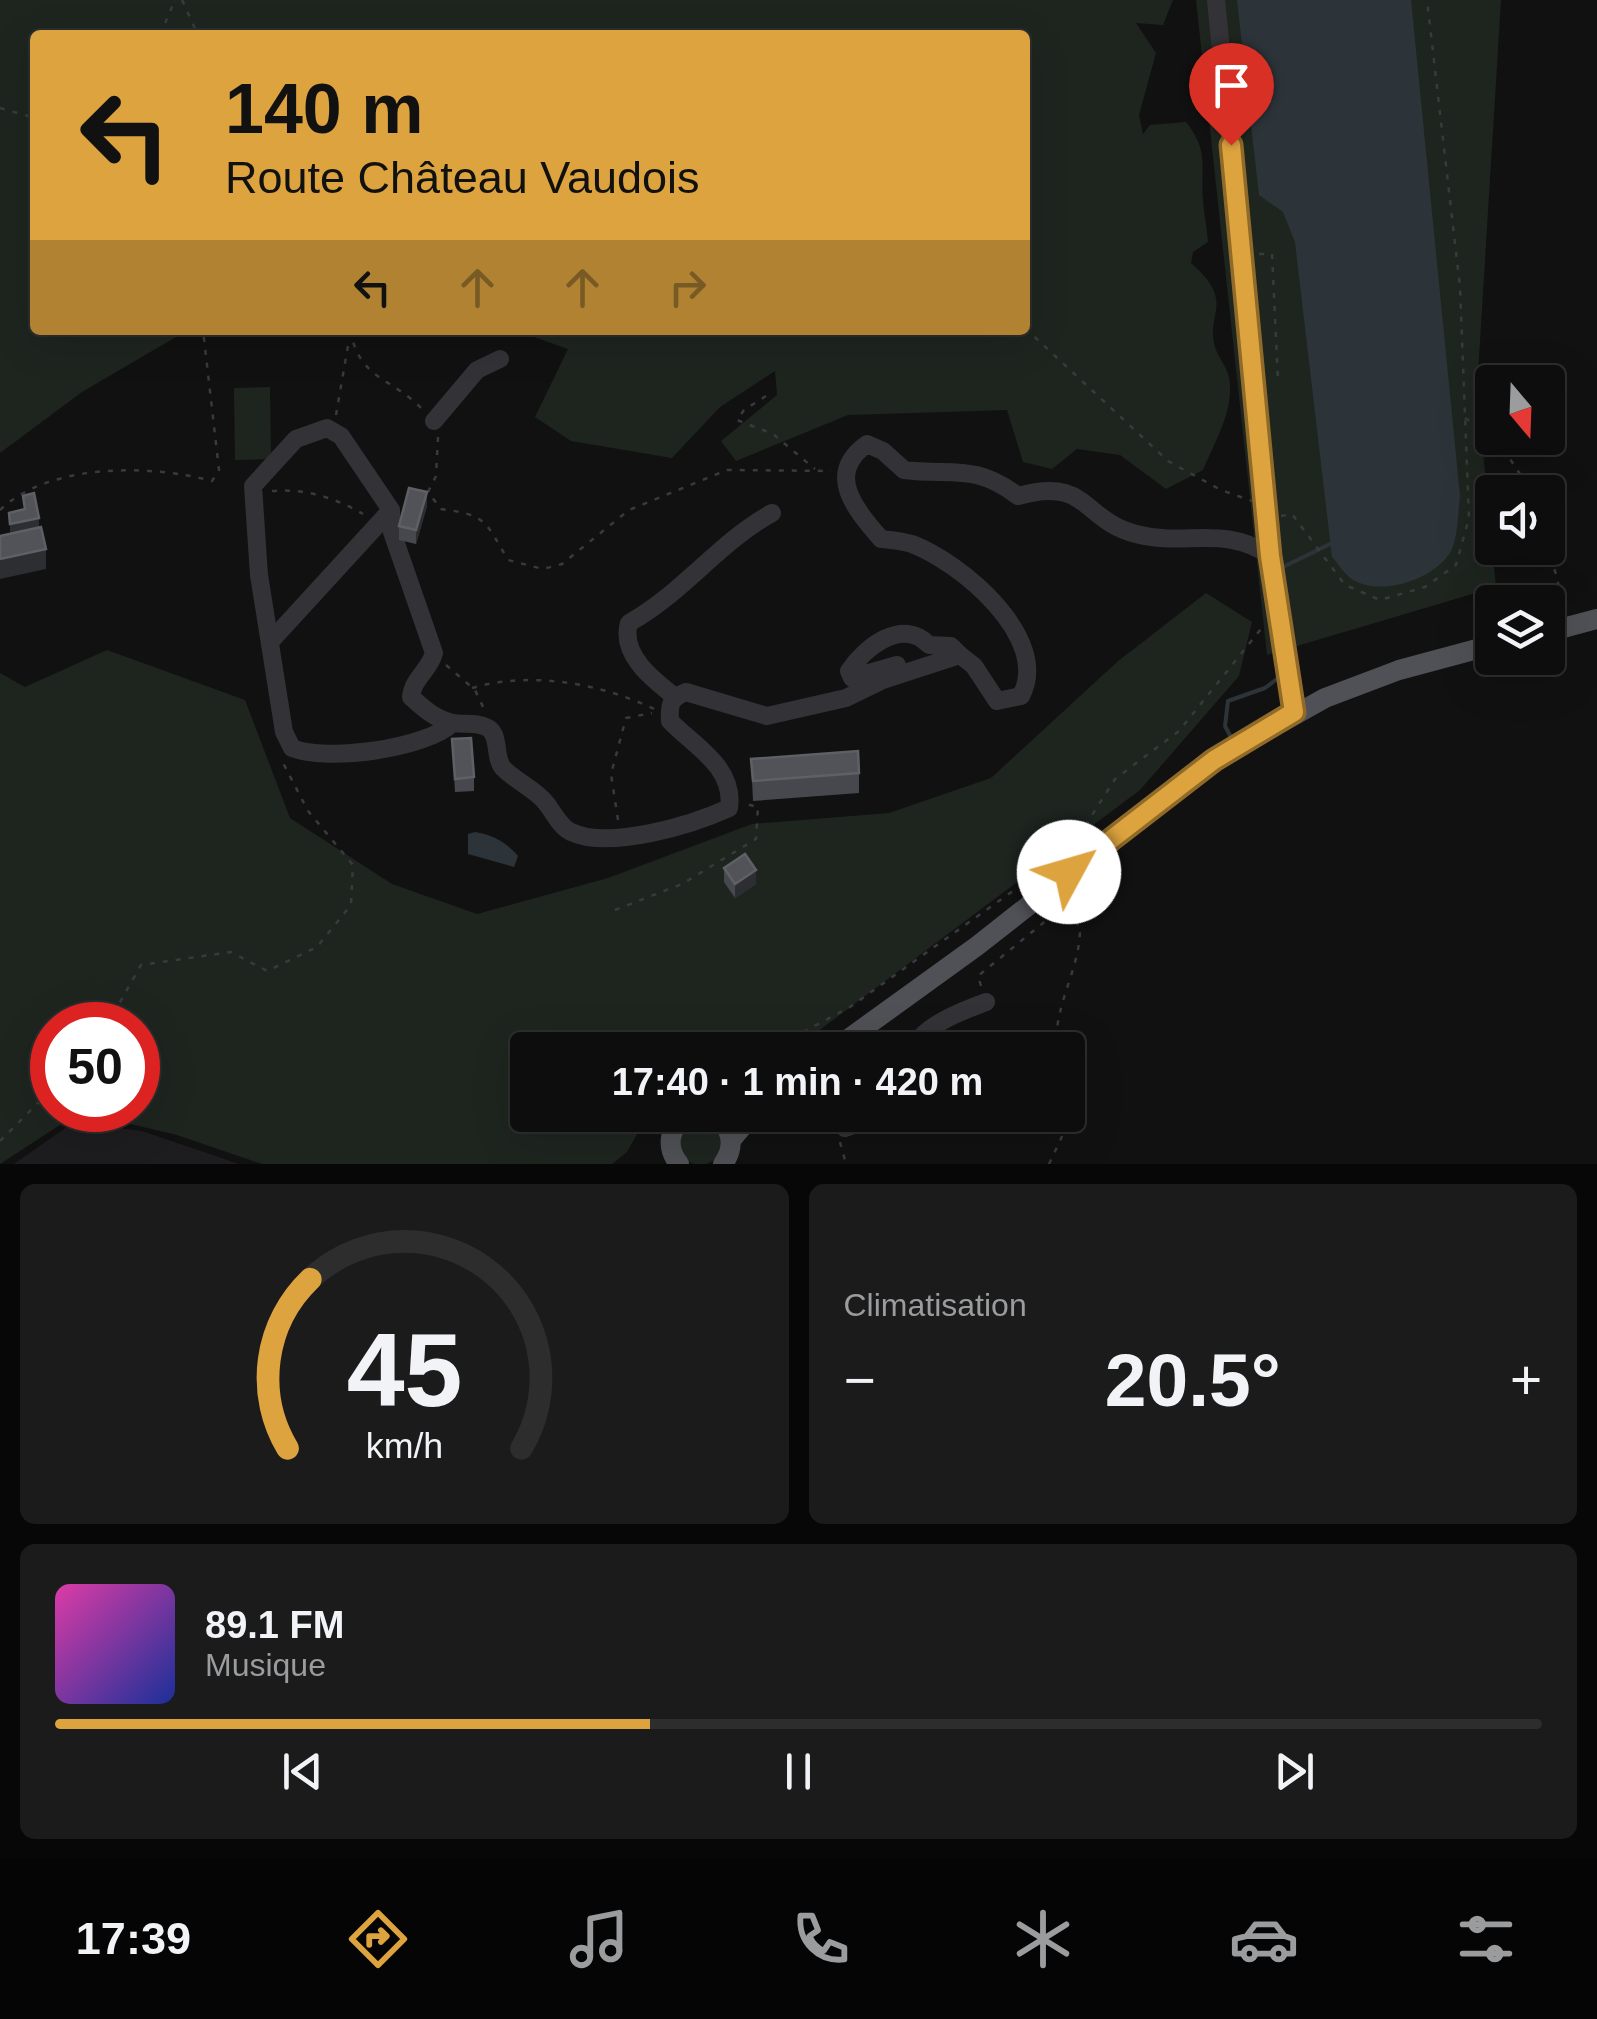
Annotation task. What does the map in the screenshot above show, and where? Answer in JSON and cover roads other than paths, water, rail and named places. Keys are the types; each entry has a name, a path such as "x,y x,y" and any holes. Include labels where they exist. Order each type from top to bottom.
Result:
{"main road":[{"path":"1565,627 1597,620"},
{"path":"858,1032 976,946 1214,760 1294,712 1399,670 1475,650"},
{"path":"669,1159 675,1132"},
{"path":"728,1156 742,1132"}],"lane":[{"path":"1216,0 1269,514 1270,556 1294,712"},
{"path":"434,421 477,370 500,359"},
{"path":"453,723 394,748 316,754 292,748 284,732 270,642 254,492 265,471 296,438 327,428 334,432 391,510 392,532 434,653 430,666 413,683 411,697 427,712 453,723 487,727 494,735 498,761 544,800 566,831 591,839 621,836 729,808 725,774 670,721 669,706 674,696 686,692 768,716 846,698 960,655"},
{"path":"912,670 897,665 852,678 849,671 864,649 904,632 921,636 928,645 951,646 974,666 997,701 1021,696 1028,683 1023,652 999,604 912,544 881,539 851,499 845,472 850,456 866,444 883,451 904,470 964,469 994,478 1018,496 1040,490 1068,490 1136,534 1233,536 1270,556"},
{"path":"270,642 391,510"},
{"path":"674,696 648,676 631,650 625,636 629,623 680,590 742,530 772,513"},
{"path":"928,1032 956,1013 986,1002"}],"waterway":[{"path":"1281,568 1330,544"},
{"path":"1234,743 1225,726 1228,701 1265,688 1282,675"}]}
